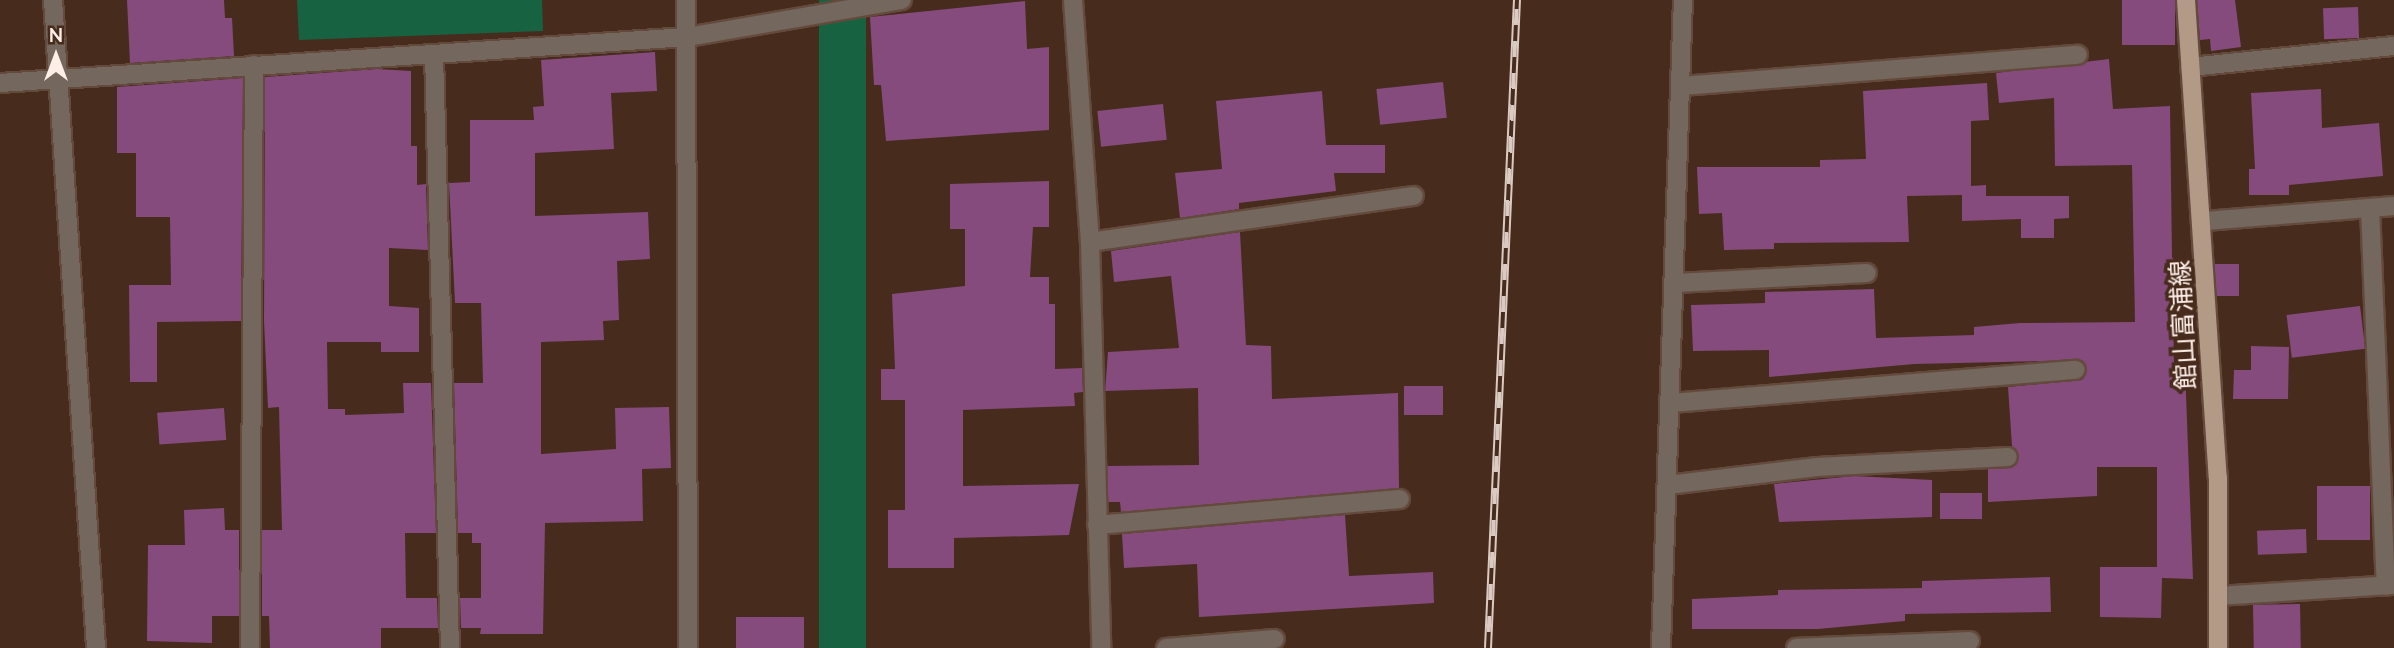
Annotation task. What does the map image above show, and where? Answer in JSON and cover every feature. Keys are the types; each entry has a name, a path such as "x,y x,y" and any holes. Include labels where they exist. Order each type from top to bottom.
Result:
{"main road":[{"name":"館山富浦線","path":"2186,0 2204,221 2218,478 2218,648"}],"street":[{"path":"53,0 96,648"},
{"path":"686,0 688,648"},
{"path":"0,83 687,37 902,0"},
{"path":"1073,0 1090,242 1101,648"},
{"path":"1661,648 1676,283 1683,0"},
{"path":"2190,67 2394,46"},
{"path":"434,54 450,648"},
{"path":"1681,86 2078,55"},
{"path":"250,648 254,65"},
{"path":"1090,242 1414,196"},
{"path":"2204,221 2394,206"},
{"path":"2218,596 2390,585 2370,208"},
{"path":"1676,283 1867,273"},
{"path":"1671,403 2076,370"},
{"path":"1668,485 1817,467 2008,457"},
{"path":"1097,524 1400,499"},
{"path":"1166,648 1275,639"},
{"path":"1796,648 1970,641"}],"green space":[{"path":"297,0 542,0 543,31 299,40"},
{"path":"819,0 866,0 866,648 819,648"}],"building":[{"path":"127,0 224,0 225,18 232,18 234,56 130,63"},
{"path":"2122,0 2175,0 2175,45 2122,45"},
{"path":"2197,0 2235,0 2241,47 2211,51 2210,39 2200,40"},
{"path":"1025,1 1027,49 1049,47 1049,130 886,141 881,85 874,85 870,17"},
{"path":"2358,7 2359,38 2324,39 2323,8"},
{"path":"655,52 657,91 611,93 614,149 535,153 535,216 648,212 650,259 617,261 619,320 603,321 604,340 541,342 541,454 616,449 615,408 669,407 671,468 642,469 643,521 545,523 543,634 480,634 481,628 461,628 460,598 481,598 481,543 472,543 472,533 458,533 454,383 483,383 481,303 455,303 449,183 470,182 470,120 534,120 533,107 544,106 541,60"},
{"path":"2109,59 2113,109 2170,106 2172,257 2177,264 2192,264 2194,295 2173,295 2174,369 2185,368 2193,579 2162,578 2161,618 2100,617 2100,567 2157,567 2157,467 2097,467 2097,496 1988,502 1988,469 2012,468 2019,457 2012,446 2008,387 2082,380 2087,370 2081,360 1914,364 1769,377 1769,350 1693,351 1691,305 1765,303 1765,292 1874,289 1876,338 1974,335 1974,327 2020,323 2135,322 2132,165 2055,166 2054,98 1999,103 1996,73"},
{"path":"377,69 411,71 411,146 417,146 417,185 426,184 428,250 389,248 389,306 419,308 419,352 381,352 381,342 327,342 328,409 345,409 345,415 404,413 403,383 431,383 436,533 405,533 406,598 437,598 438,628 381,628 381,648 270,648 269,616 262,616 262,530 282,530 279,407 268,408 264,321 265,77"},
{"path":"243,78 241,321 157,322 157,382 130,382 129,285 171,285 170,217 136,217 136,153 117,153 117,87"},
{"path":"1443,82 1447,118 1380,125 1376,89"},
{"path":"1987,83 1989,120 1971,121 1971,186 1986,185 1986,196 2069,196 2069,218 2054,219 2054,238 2021,238 2021,219 1962,221 1962,195 1907,196 1909,242 1774,243 1774,249 1724,250 1722,213 1699,214 1697,167 1820,167 1820,160 1866,159 1863,91"},
{"path":"2321,89 2322,128 2379,123 2383,176 2289,185 2289,195 2249,195 2249,169 2255,169 2251,93"},
{"path":"1322,91 1326,145 1385,145 1385,173 1334,173 1336,191 1239,203 1239,209 1180,218 1175,173 1222,169 1216,101"},
{"path":"1163,104 1167,140 1101,147 1097,111"},
{"path":"1049,181 1049,227 1033,227 1030,277 1049,277 1049,304 1055,304 1055,369 1082,368 1083,392 1074,393 1075,406 963,410 963,486 1079,484 1069,535 954,538 954,568 888,568 888,510 905,510 905,400 881,400 881,369 895,369 892,294 965,286 965,229 950,229 950,184"},
{"path":"1240,232 1246,345 1271,346 1272,399 1398,393 1399,488 1121,512 1120,502 1108,502 1107,466 1199,465 1198,388 1105,391 1108,352 1179,348 1171,276 1114,282 1111,251"},
{"path":"2215,264 2239,264 2239,296 2215,296"},
{"path":"2360,306 2365,349 2292,358 2287,315"},
{"path":"2251,346 2289,347 2288,399 2233,399 2234,370 2251,370"},
{"path":"1404,386 1443,386 1443,415 1404,415"},
{"path":"224,408 226,440 159,445 157,413"},
{"path":"1854,476 1932,480 1932,517 1779,522 1774,484"},
{"path":"2317,486 2370,486 2370,540 2317,540"},
{"path":"1940,493 1982,493 1982,519 1940,519"},
{"path":"224,508 225,530 239,530 239,616 212,616 212,643 147,641 148,545 185,545 184,510"},
{"path":"1345,515 1349,576 1433,572 1434,603 1199,617 1197,564 1124,568 1122,534"},
{"path":"2306,529 2307,553 2258,555 2257,531"},
{"path":"2050,577 2051,612 1905,614 1905,621 1818,629 1692,629 1692,599 1778,595 1778,590 1922,588 1922,581"},
{"path":"2300,604 2301,648 2254,648 2253,605"},
{"path":"736,617 804,617 804,648 736,648"}],"railway":[{"path":"1488,648 1517,0"}]}
